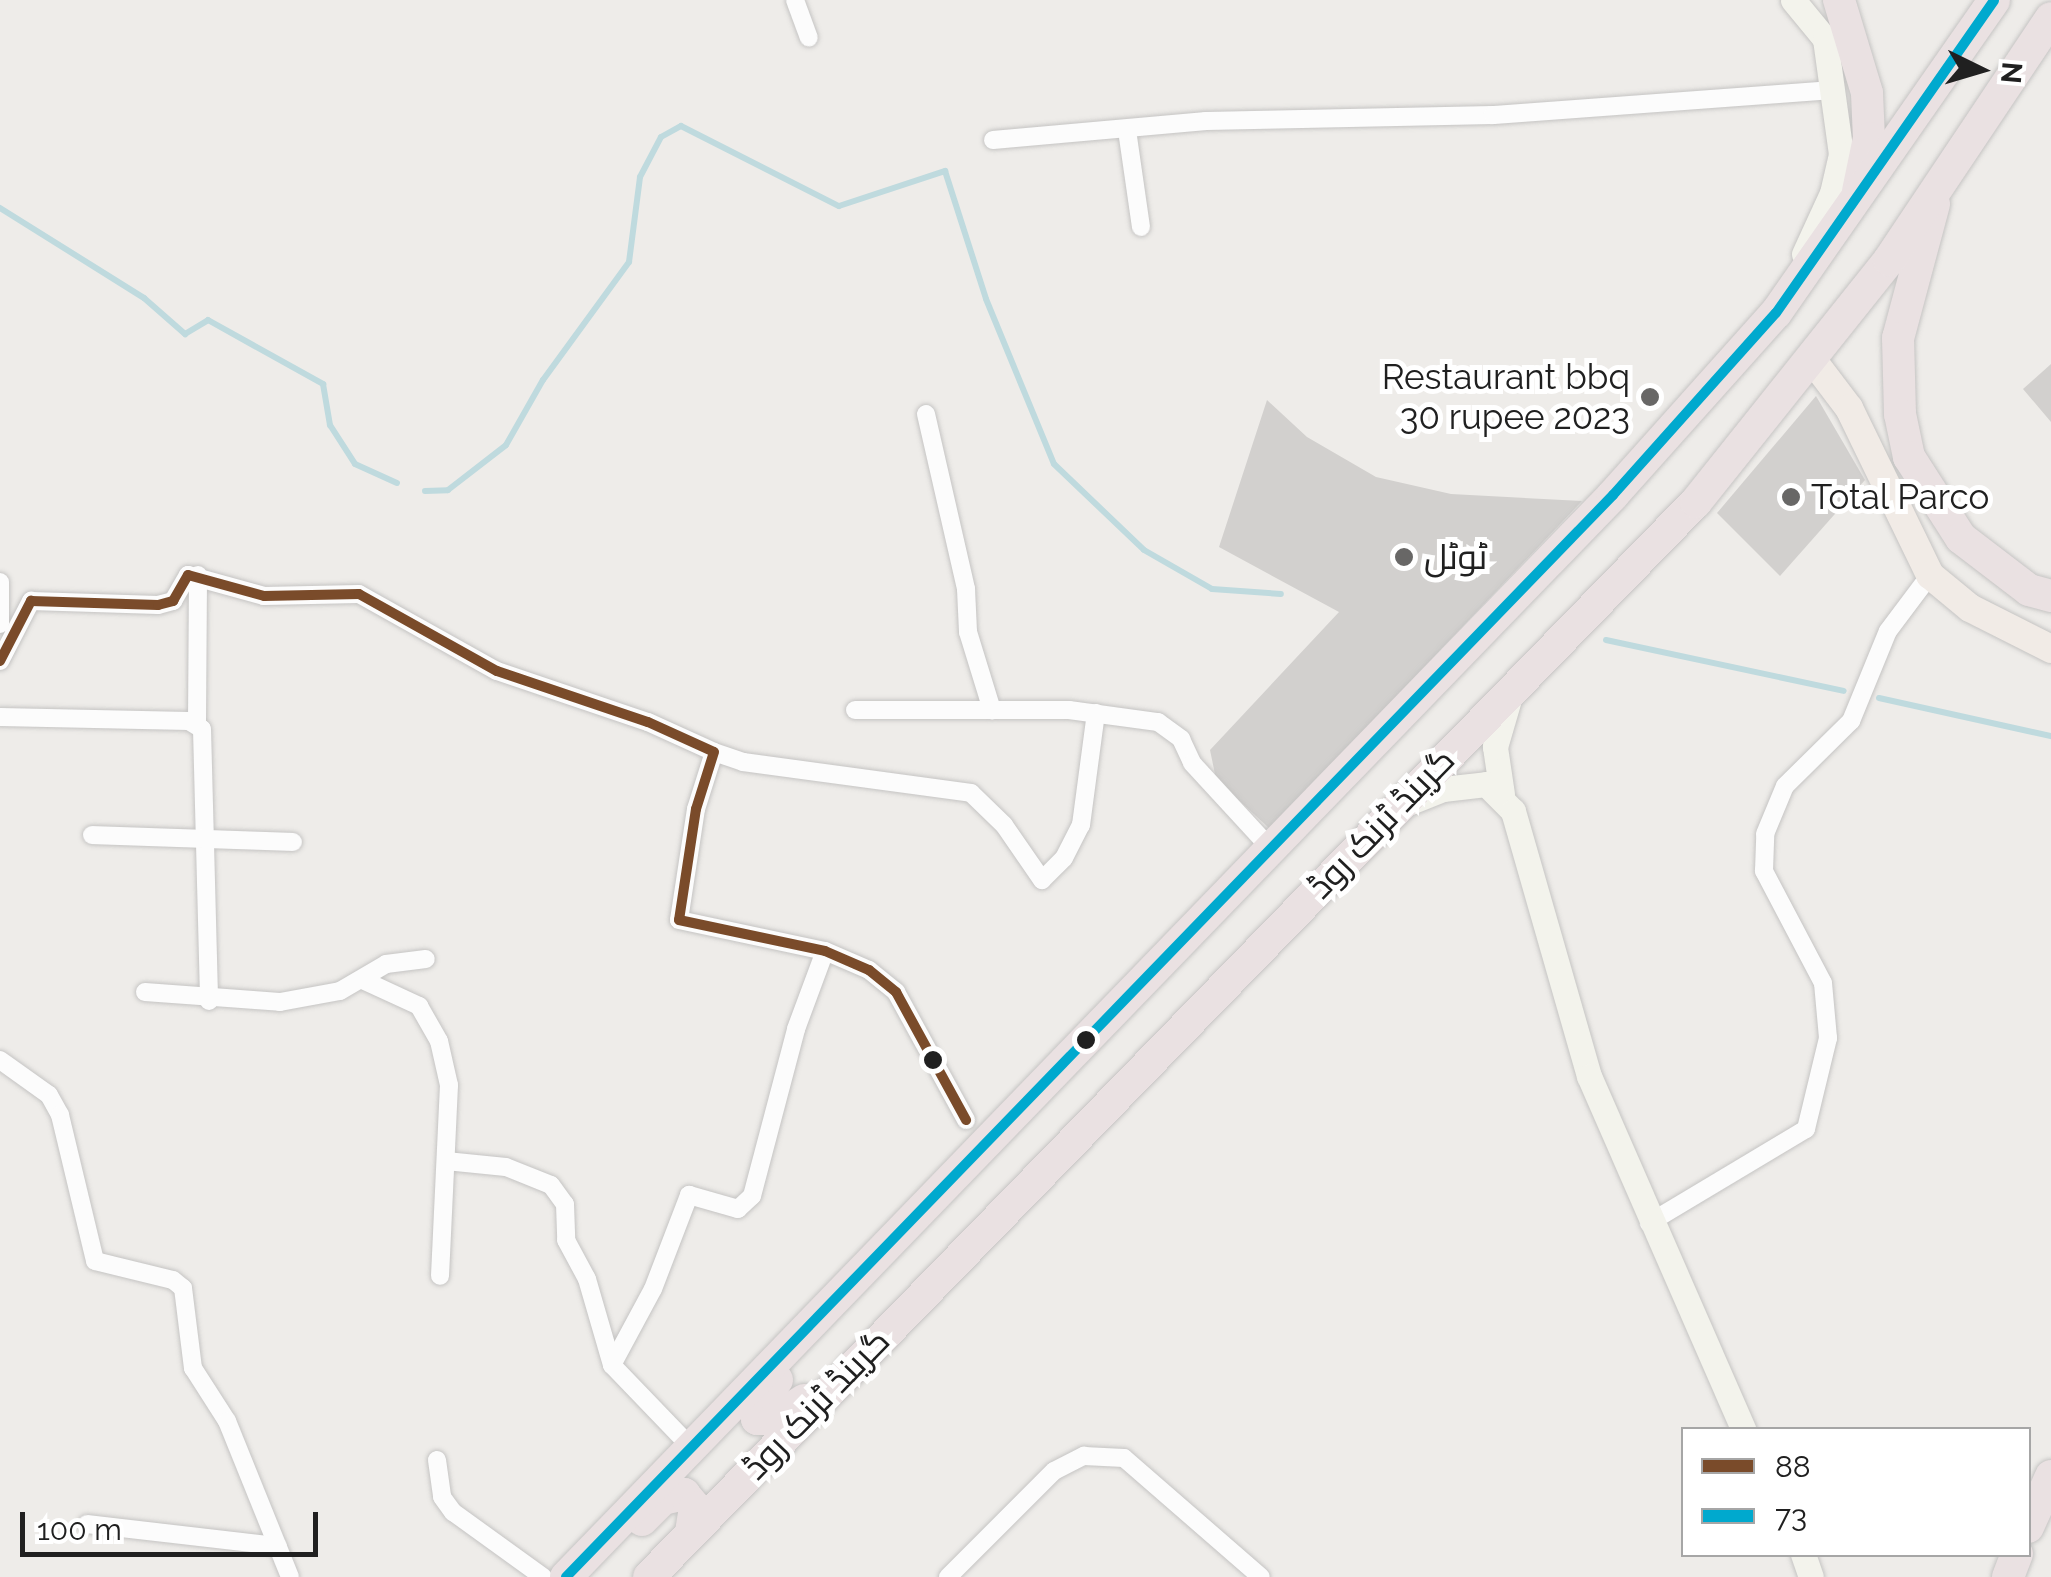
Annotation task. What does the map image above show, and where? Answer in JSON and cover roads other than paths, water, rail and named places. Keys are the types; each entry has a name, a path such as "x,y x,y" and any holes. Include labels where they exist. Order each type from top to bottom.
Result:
{"highway":[{"path":"1839,0 1867,93 1869,138 1854,210"},
{"name":"گرینڈ ٹرنک روڈ","path":"566,1577 1270,850 1437,684 1776,314 1854,210 1994,0"},
{"name":"گرینڈ ٹرنک روڈ","path":"649,1577 1696,502 1889,260 2051,18"},
{"path":"1937,184 1930,233 1898,338 1898,396 1908,457 1962,538 2004,574 2051,596"},
{"path":"793,1346 757,1405 758,1420 774,1419 811,1396 912,1284 938,1280"},
{"path":"2031,1520 2051,1476"},
{"path":"587,1577 671,1494 692,1498 691,1533"}],"main road":[{"path":"1810,358 1849,408 1930,575 1970,608 2051,650"}],"street":[{"path":"796,0 808,38"},
{"path":"1776,314 1832,193 1841,154 1825,39 1793,0"},
{"path":"994,140 1206,121 1493,114 1834,90"},
{"path":"1128,130 1141,227"},
{"path":"926,414 966,589 968,632 992,710"},
{"path":"0,661 30,601 158,605 173,602 188,574 224,589 264,596 360,594 497,671 648,722 742,762 971,793 1004,825 1042,880 1064,858 1081,825 1096,713"},
{"path":"198,575 197,722 209,1001"},
{"path":"1649,1223 1806,1129 1828,1038 1823,983 1764,871 1765,834 1786,786 1850,720 1888,631 1930,575"},
{"path":"0,582 0,624"},
{"path":"1518,682 1504,706 1495,746 1502,794 1527,851 1589,1076 1649,1223 1743,1427"},
{"path":"855,710 1096,713 1158,722 1181,739 1192,763 1270,850"},
{"path":"0,717 197,722"},
{"path":"714,752 696,809 679,920 825,952 869,970 896,992 966,1120"},
{"path":"1391,811 1461,786 1486,784 1502,794"},
{"path":"92,834 293,842"},
{"path":"612,1365 653,1290 689,1195 738,1209 752,1196 796,1029 825,952"},
{"path":"145,992 209,1001 280,1002 365,980 386,964 426,959"},
{"path":"365,980 418,1006 439,1042 449,1084 440,1276"},
{"path":"0,1060 49,1095 60,1115 95,1261 183,1288 193,1368 227,1421 290,1577"},
{"path":"446,1160 506,1167 550,1185 565,1204 566,1240 588,1279 612,1365 691,1448"},
{"path":"948,1577 1054,1471 1084,1456 1124,1458 1261,1577"},
{"path":"437,1460 442,1497 453,1512 543,1577"},
{"path":"86,1524 278,1546"}],"waterway":[{"path":"425,491 448,490 506,445 543,380 629,262 640,177 661,137 681,126 839,206 945,171 986,299 1054,464 1144,550 1212,589 1281,594"},
{"path":"0,208 144,298 185,334 208,320 323,384 330,425 355,464 397,483"},
{"path":"1606,640 1844,691"},
{"path":"1879,698 2051,736"}],"place":[{"name":"Restaurant bbq 30 rupee 2023","path":"1650,397"},
{"name":"Total Parco","path":"1791,497"},
{"name":"ٹوٹل","path":"1404,557"}]}
